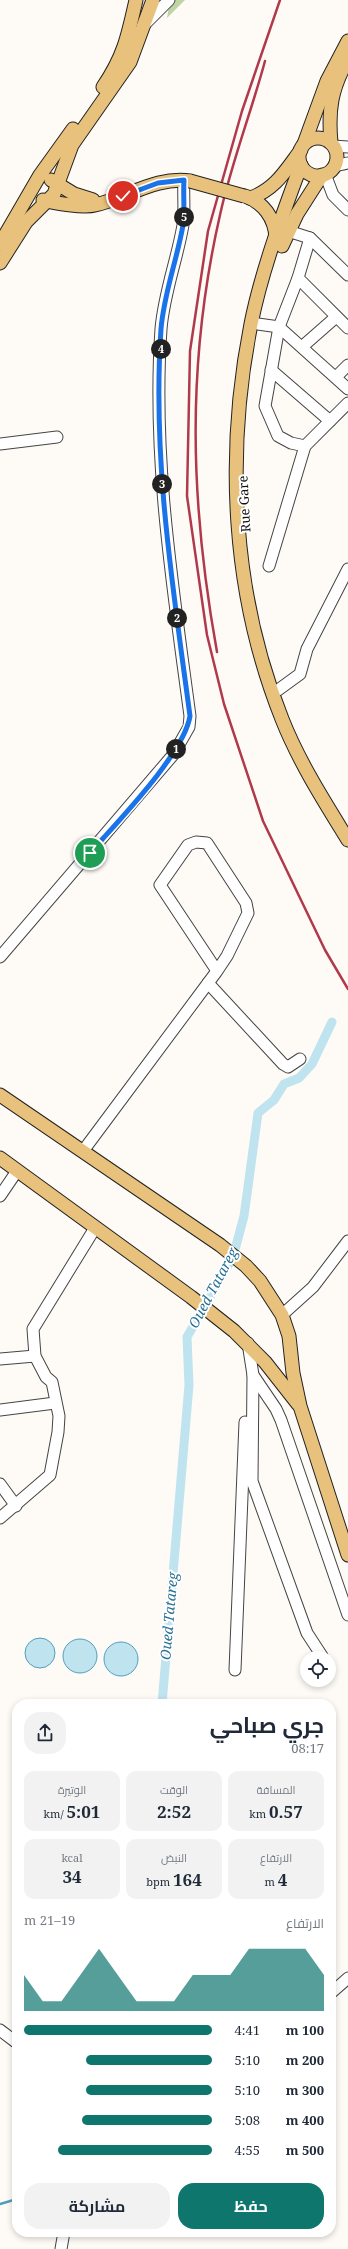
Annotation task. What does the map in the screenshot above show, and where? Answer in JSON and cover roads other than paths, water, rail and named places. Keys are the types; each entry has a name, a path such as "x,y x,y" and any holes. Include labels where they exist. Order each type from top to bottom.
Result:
{"main road":[{"path":"0,244 40,175 116,68 128,39 136,0"},
{"path":"0,263 26,222 54,194 69,151 124,72 134,53 153,0"},
{"path":"250,198 265,191 278,181 302,147 327,81 348,41"},
{"path":"305,169 327,172 337,156 332,144 329,114 331,100 348,60"},
{"path":"302,147 315,138 326,140 332,144"},
{"path":"250,198 294,183 305,169 302,147"},
{"name":"Rue Gare","path":"327,172 303,203 288,231 270,279 258,324 245,408 242,491 248,558 260,624 278,690 300,744 348,828"},
{"path":"40,175 80,197 104,202"},
{"path":"30,193 48,201 91,206 158,183 187,181 250,198 272,219 276,240"},
{"name":"Rue Gare","path":"294,183 251,322 238,408 236,491 241,559 255,631 272,693 282,720 311,778 348,840"},
{"path":"1,1094 220,1245 246,1266 268,1290 282,1315 289,1336 293,1373 300,1406 348,1555"},
{"path":"0,1158 191,1297 234,1331 248,1344 300,1406"}],"street":[{"path":"145,24 169,0"},
{"path":"332,144 348,147"},
{"path":"348,163 327,172 333,195 348,210"},
{"path":"0,957 173,755 188,727 190,716 166,525 158,428 161,328 165,303 183,227 187,181"},
{"path":"288,231 310,238 348,275"},
{"path":"305,446 290,443 278,436 265,406 279,327 298,278 310,238"},
{"path":"298,278 348,328"},
{"path":"303,346 336,317"},
{"path":"258,324 279,327 303,346 348,388"},
{"path":"336,377 348,366"},
{"path":"271,370 330,421"},
{"path":"269,566 305,446 348,403"},
{"path":"0,444 57,437"},
{"path":"278,690 300,674 307,649 348,569"},
{"path":"83,1151 217,971 227,956 248,914 246,903 207,844 196,842 188,845 160,885 217,971"},
{"path":"208,983 283,1064 288,1067 300,1059"},
{"path":"0,1196 17,1171"},
{"path":"0,1518 50,1476 58,1432 59,1416 52,1382 46,1377 35,1356 33,1329 95,1228"},
{"path":"282,1315 313,1287 348,1241"},
{"path":"248,1344 253,1376 252,1480 307,1633 319,1651"},
{"path":"0,1359 35,1356"},
{"path":"253,1376 276,1409 281,1420 348,1615"},
{"path":"235,1670 245,1422 246,1409 252,1395"},
{"path":"0,1410 56,1403"},
{"path":"0,1484 16,1506"},
{"path":"336,1989 348,1978"},
{"path":"0,2030 12,2039"},
{"path":"61,2249 63,2237"}],"water":[{"path":"40,1638 51,1642 55,1653 51,1664 40,1668 29,1664 25,1653 29,1642"},
{"path":"77,1639 83,1639 92,1644 96,1650 96,1662 92,1668 83,1673 77,1673 68,1668 63,1659 63,1653 68,1644"},
{"path":"121,1642 133,1647 138,1659 133,1671 121,1676 109,1671 104,1659 109,1647"}],"waterway":[{"name":"Oued Tatareg","path":"162,1699 189,1385 187,1337 233,1257 244,1216 258,1113 274,1100 284,1084 299,1078 312,1064 332,1022"},
{"name":"Oued Tatareg","path":"0,2204 12,2200"}],"railway":[{"path":"280,0 242,111 208,231 190,351 187,496 207,635 224,704 263,821 325,950 348,989"},
{"path":"217,652 201,541 197,487 197,379 201,325 209,270 220,215 265,61"}]}
